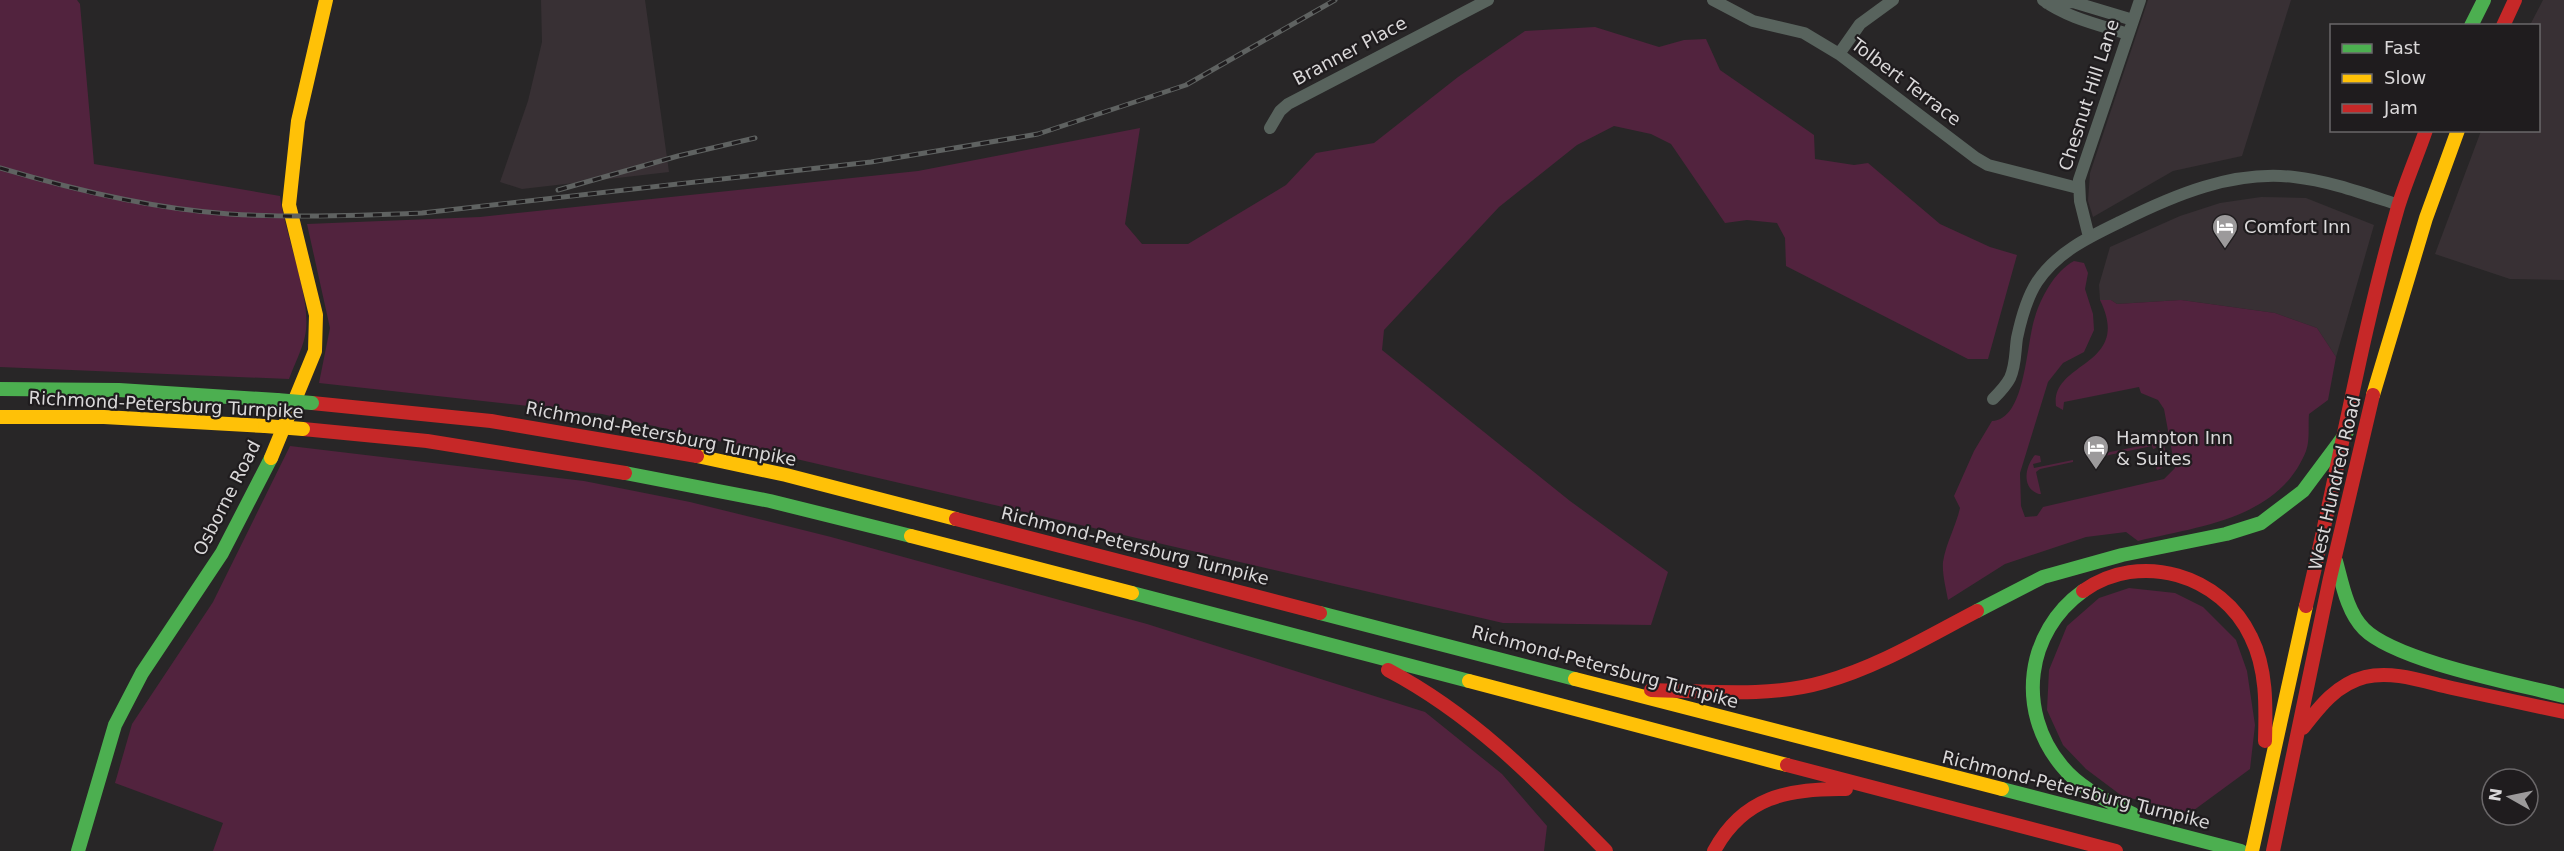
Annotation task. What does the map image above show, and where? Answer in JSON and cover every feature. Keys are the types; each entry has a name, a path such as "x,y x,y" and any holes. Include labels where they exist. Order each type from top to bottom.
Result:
{"main road":[{"name":"Osborne Road","path":"78,851 115,725 142,673 222,553 267,467 315,351 316,315 289,205 298,121 326,0"},
{"path":"2472,24 2484,0"},
{"path":"2504,24 2515,0"},
{"name":"West Hundred Road","path":"2252,851 2347,432 2368,323 2406,216 2412,166 2425,132"},
{"name":"West Hundred Road","path":"2273,851 2381,364 2415,248 2457,132"},
{"path":"2412,166 2418,201 2422,207 2428,209"},
{"path":"2406,216 2415,248"},
{"name":"Richmond-Petersburg Turnpike","path":"0,389 119,390 428,413 698,456 786,475 2241,851"},
{"name":"Richmond-Petersburg Turnpike","path":"0,417 104,417 265,426 427,441 612,469 697,485 908,535 2116,851"},
{"path":"1628,692 1659,688 1722,693 1762,692 1803,687 1850,674 1882,660 2043,577 2122,555 2226,534 2261,523 2303,491 2347,432"},
{"path":"2336,560 2354,613 2364,630 2378,642 2469,671 2564,696"},
{"path":"2166,832 2098,795 2062,767 2043,740 2031,697 2031,681 2038,648 2055,616 2076,594 2090,585 2105,578 2138,570 2167,572 2185,577 2214,591 2237,611 2253,639 2264,674 2266,724 2256,831"},
{"path":"1346,650 1429,690 1466,717 1606,851"},
{"path":"2298,734 2320,705 2339,688 2357,680 2378,675 2406,678 2564,712"},
{"path":"1714,851 1725,829 1737,817 1762,801 1779,795 1818,788 1894,792"}],"street":[{"name":"Branner Place","path":"1270,128 1280,111 1288,104 1488,0"},
{"name":"Tolbert Terrace","path":"1713,0 1753,21 1804,33 1839,54 1988,165 2078,188"},
{"path":"1839,54 1860,24 1893,0"},
{"name":"Chesnut Hill Lane","path":"2089,237 2078,188 2082,167 2140,0"},
{"path":"2045,2 2073,2 2133,20"},
{"path":"2045,2 2052,8 2082,20 2128,34"},
{"path":"1993,399 2006,386 2012,372 2021,319 2037,282 2065,253 2089,237 2176,196 2205,186 2250,177 2280,176 2315,180 2406,216"}],"shaded area":[{"path":"0,0 77,0 80,4 94,164 280,196 302,287 306,322 304,341 289,379 0,367"},
{"path":"541,0 645,0 669,172 522,189 500,182 528,101 542,42"},
{"path":"2148,0 2291,0 2242,156 2173,171 2093,217 2088,201 2090,173"},
{"path":"2543,0 2564,0 2564,280 2510,279 2435,254 2481,132 2540,132 2540,24 2531,24"},
{"path":"1595,27 1659,47 1684,40 1706,39 1720,70 1814,135 1815,159 1854,165 1868,163 1940,224 1990,247 2017,255 1988,359 1968,359 1786,266 1785,238 1777,223 1747,220 1725,223 1671,144 1651,134 1614,126 1577,145 1499,207 1384,330 1382,350 1570,501 1668,572 1651,625 1503,623 602,414 319,383 330,328 307,224 480,217 918,171 1140,128 1125,224 1142,244 1188,244 1286,185 1316,153 1374,143 1458,77 1525,31"},
{"path":"2261,197 2306,198 2374,225 2336,357 2317,328 2275,313 2181,300 2117,304 2111,300 2100,300 2099,285 2110,247 2180,216 2220,203"},
{"path":"2074,261 2084,263 2088,273 2085,289 2093,314 2094,330 2084,352 2063,363 2048,382 2020,473 2021,506 2025,517 2037,516 2043,507 2164,479 2175,468 2164,409 2158,400 2141,393 2139,387 2064,402 2063,410 2056,406 2058,391 2065,380 2099,351 2106,338 2107,322 2100,300 2111,300 2117,304 2181,300 2275,313 2317,328 2336,357 2328,400 2309,414 2306,451 2294,474 2277,492 2257,505 2211,524 2138,541 2126,532 2086,537 2005,564 1948,600 1943,562 1960,508 1954,496 1974,451 1992,421 2003,417 2012,408 2023,378 2032,329 2041,301 2055,278"},
{"path":"2158,430 2161,432 2167,459 2162,468 2157,470 2155,464 2159,463 2162,457"},
{"path":"2155,443 2156,448 2153,449 2152,446 2090,459 2090,456"},
{"path":"290,446 584,481 690,502 831,537 1147,624 1425,712 1502,774 1547,826 1544,851 213,851 223,823 115,783 132,724 213,602"},
{"path":"2035,455 2040,456 2041,462 2033,464 2034,468 2073,460 2073,462 2040,469 2036,472 2041,494 2029,487 2026,476"},
{"path":"2129,588 2175,593 2203,607 2236,640 2247,671 2255,725 2250,769 2190,813 2122,796 2086,769 2063,745 2047,710 2049,670 2067,626 2099,598"}],"railway":[{"path":"0,168 85,191 171,208 229,214 325,216 422,213 871,162 1038,134 1186,85 1335,0"},
{"path":"558,190 678,156 755,138"}],"traffic: fast":[{"path":"2472,24 2484,0"},
{"path":"0,389 119,390 277,400"},
{"path":"277,400 312,403"},
{"path":"1977,611 2043,577 2122,555 2226,534 2261,523 2303,491 2347,432"},
{"path":"78,851 115,725 142,673 222,553 271,458"},
{"path":"625,473 770,501 911,536"},
{"path":"2336,561 2353,614 2364,629 2380,641 2458,670 2564,696"},
{"path":"2083,591 2064,608 2049,628 2039,650 2034,673 2033,697 2037,720 2047,743 2061,765 2076,781 2133,814"},
{"path":"1132,593 1469,681"},
{"path":"1320,613 1575,679"},
{"path":"2002,789 2241,851"}],"traffic: slow":[{"path":"271,458 315,351 316,315 289,205 298,121 326,0"},
{"path":"2373,395 2426,218 2457,132"},
{"path":"0,417 104,417 265,426"},
{"path":"265,426 303,429"},
{"path":"697,456 786,475 956,519"},
{"path":"911,536 1132,593"},
{"path":"2252,851 2306,606"},
{"path":"1575,679 2002,789"},
{"path":"1469,681 1787,765"}],"traffic: jam":[{"path":"2504,24 2515,0"},
{"path":"2306,606 2384,256 2401,197 2425,132"},
{"path":"2273,851 2330,578 2373,395"},
{"path":"312,403 491,421 697,456"},
{"path":"303,429 427,441 625,473"},
{"path":"956,519 1320,613"},
{"path":"2083,591 2105,579 2129,572 2154,571 2178,575 2200,584 2221,598 2238,616 2256,649 2263,675 2265,741"},
{"path":"1651,690 1760,692 1824,682 1883,660 1977,611"},
{"path":"1388,670 1420,688 1477,729 1530,776 1606,851"},
{"path":"2303,728 2338,690 2355,680 2376,675 2409,678 2564,712"},
{"path":"1787,765 2116,851"},
{"path":"1714,851 1739,818 1753,807 1769,799 1805,791 1846,789"}],"place":[{"name":"Comfort Inn","path":"2225,250"},
{"name":"Hampton Inn & Suites","path":"2096,471"}]}
